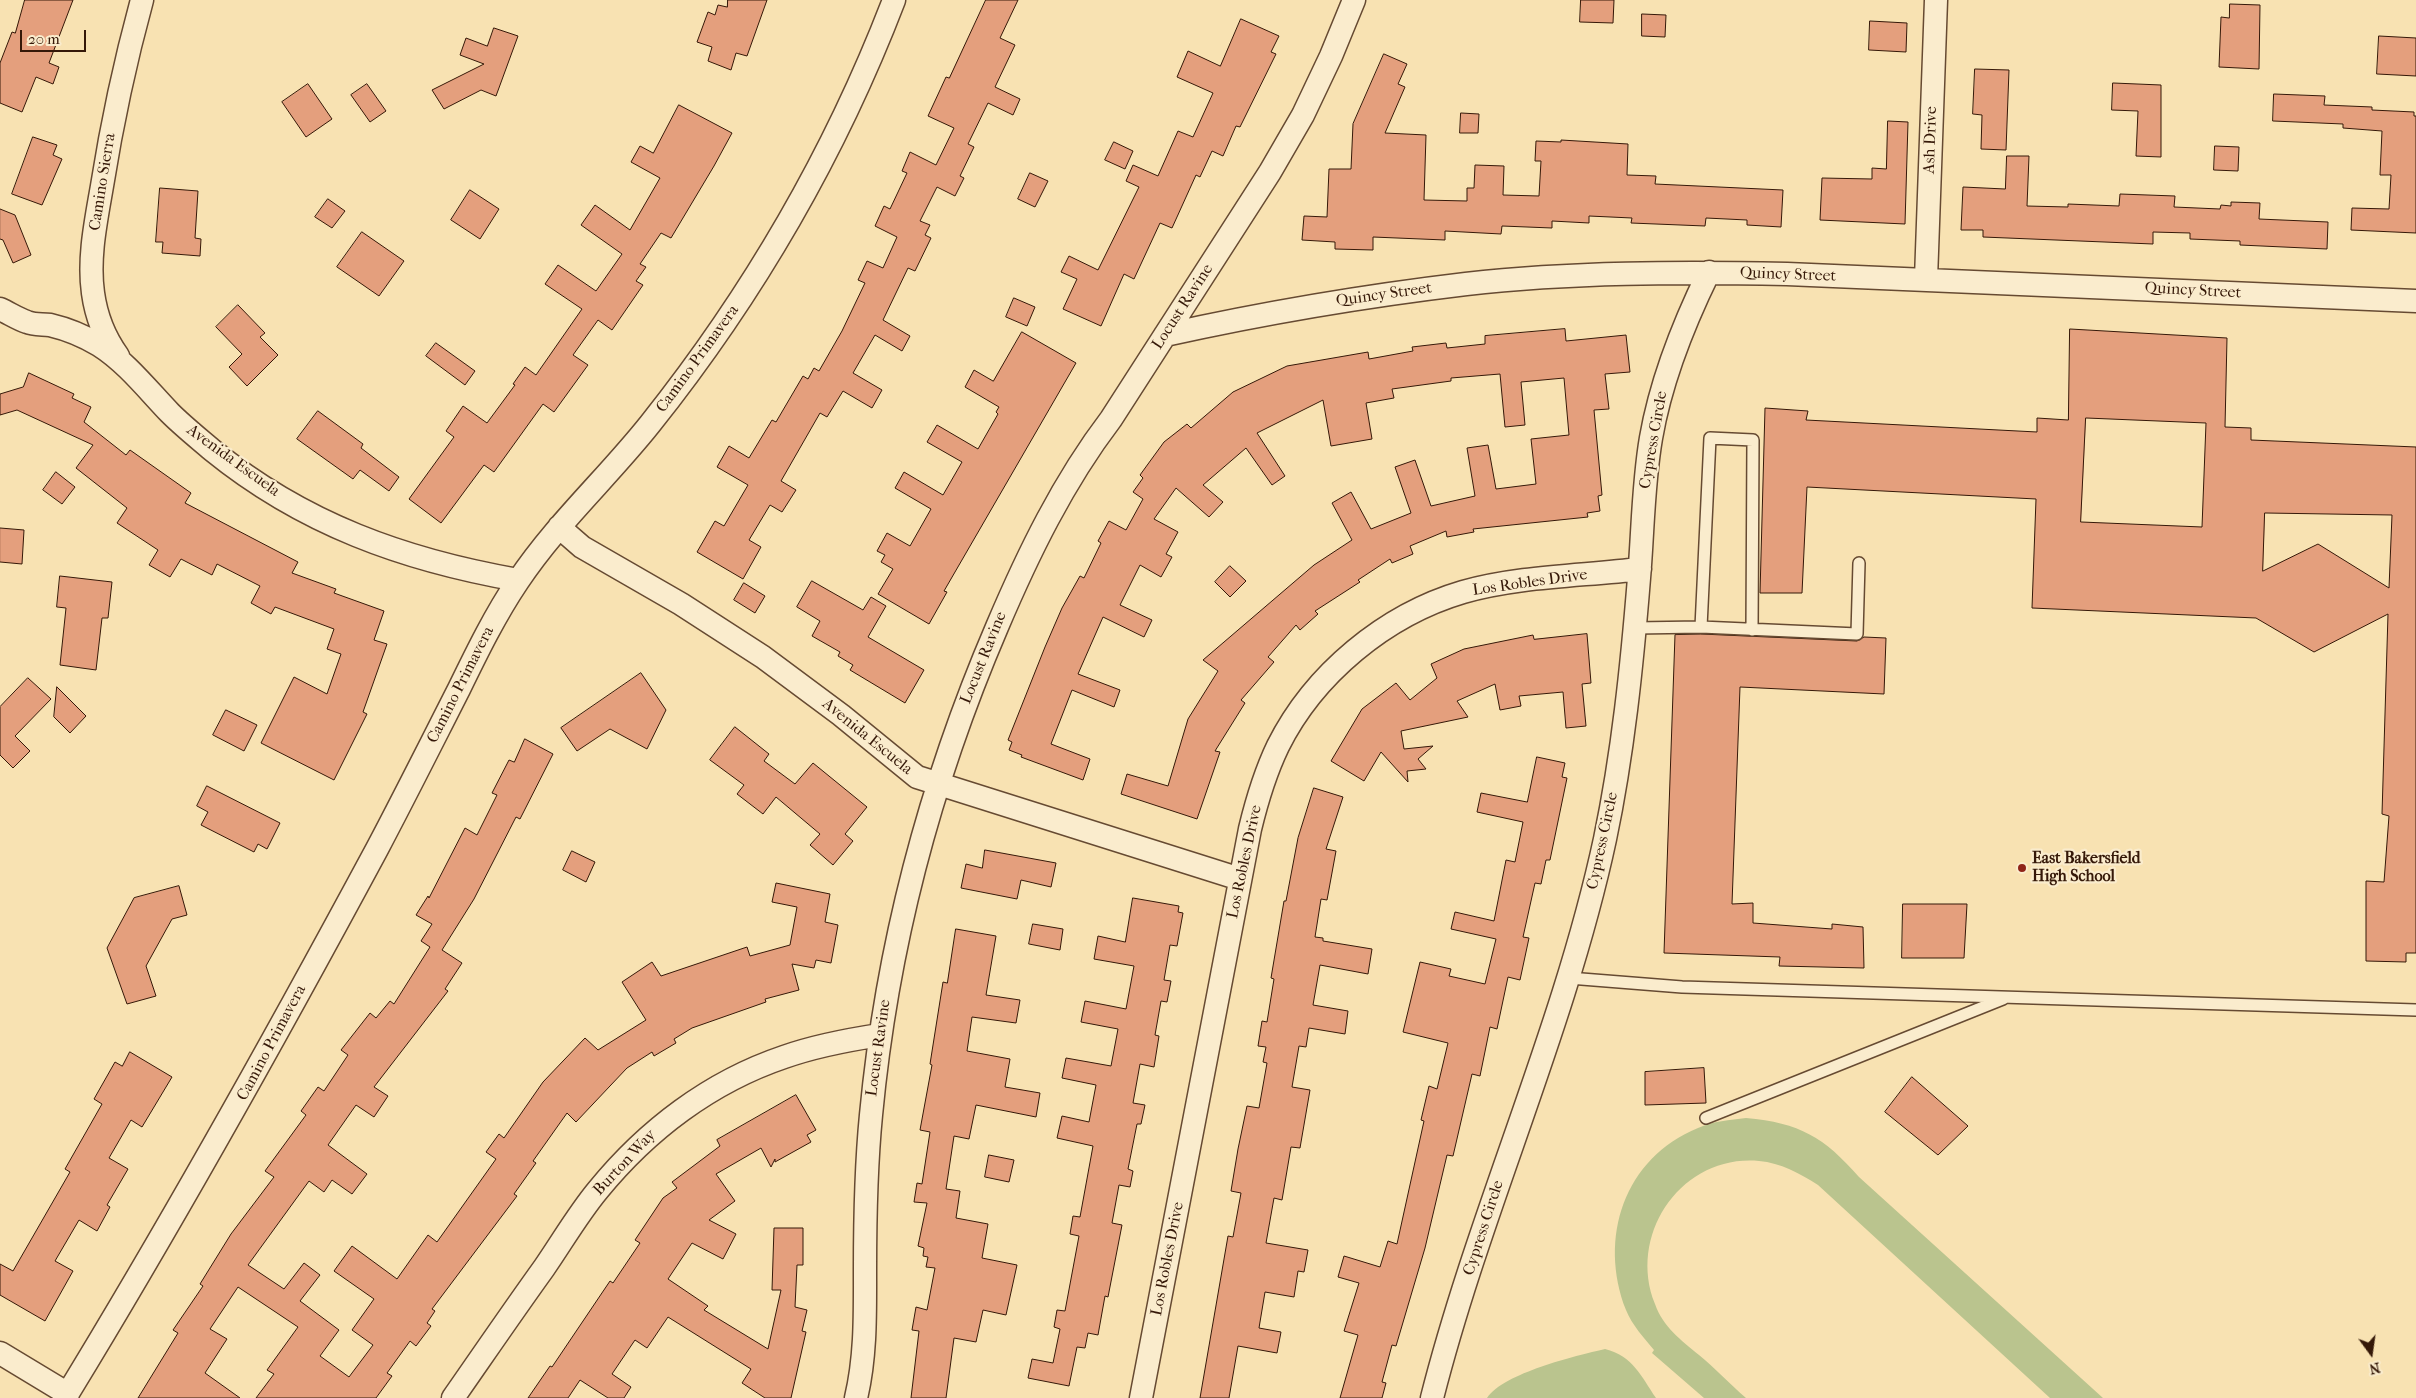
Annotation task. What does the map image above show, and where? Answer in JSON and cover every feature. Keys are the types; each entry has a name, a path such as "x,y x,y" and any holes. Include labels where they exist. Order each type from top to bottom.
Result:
{"street":[{"name":"Camino Sierra","path":"121,362 101,323 93,293 91,264 112,124 142,0"},
{"name":"Camino Primavera","path":"66,1396 240,1101 398,809 489,629 518,580 559,527 648,426 697,363 743,297 785,229 836,135 894,0"},
{"name":"Locust Ravine","path":"856,1398 864,1337 865,1198 870,1116 880,1035 896,942 914,862 937,784 970,689 1013,588 1050,515 1086,452 1111,419 1270,172 1303,115 1331,56 1354,0"},
{"name":"Ash Drive","path":"1926,280 1936,0"},
{"name":"Quincy Street","path":"1165,336 1230,321 1348,299 1468,284 1588,275 1709,272 2416,301"},
{"name":"Cypress Circle","path":"1432,1398 1481,1232 1569,978 1584,926 1605,838 1622,749 1640,569 1643,497 1651,436 1669,368 1687,318 1709,272"},
{"name":"Avenida Escuela","path":"0,309 28,323 49,325 76,333 99,345 121,362 172,415 213,450 257,482 313,515 362,538 413,557 465,571 518,580"},
{"path":"0,324 28,323"},
{"name":"Avenida Escuela","path":"559,527 582,547 681,604 762,657 842,715 917,777 1240,879"},
{"name":"Los Robles Drive","path":"1141,1398 1250,829 1262,784 1278,746 1301,709 1324,680 1355,650 1389,625 1427,606 1462,593 1499,584 1640,569"},
{"name":"Burton Way","path":"453,1398 597,1192 625,1159 661,1126 696,1100 737,1076 783,1057 831,1043 880,1035"},
{"path":"0,1353 66,1396"}],"lane":[{"path":"1701,627 1710,438 1753,440 1752,630"},
{"path":"1635,628 1701,627 1857,634 1859,562"},
{"path":"1569,978 1682,987 2416,1010"},
{"path":"1706,1118 2007,998"}],"green space":[{"path":"1746,1118 1765,1120 1796,1128 1822,1142 2103,1398 2050,1398 1818,1185 1790,1169 1759,1161 1731,1162 1706,1171 1685,1185 1668,1204 1655,1226 1649,1251 1648,1277 1655,1304 1663,1320 1679,1338 1746,1398 1704,1398 1652,1353 1654,1350 1631,1321 1618,1283 1615,1255 1617,1229 1624,1203 1635,1180 1652,1159 1673,1141 1698,1128 1716,1122"},
{"path":"1605,1349 1615,1352 1629,1362 1641,1375 1656,1398 1487,1398 1496,1389 1524,1373 1559,1361"}],"building":[{"path":"25,0 73,0 49,63 59,67 53,84 36,77 22,112 0,103 0,63 12,32 15,33"},
{"path":"728,0 767,0 747,56 736,53 731,70 708,61 712,47 697,42 708,12 715,15 718,5 727,7"},
{"path":"986,0 1018,0 1000,38 1015,45 995,87 1020,99 1013,115 988,103 968,144 974,147 960,176 964,178 955,196 937,187 920,221 930,225 925,235 931,238 915,271 908,268 883,320 910,336 902,351 875,335 853,373 882,390 872,408 843,391 827,417 820,413 781,481 796,490 782,512 770,505 749,540 761,547 743,579 697,552 715,521 724,526 748,485 717,467 729,446 749,458 772,420 776,422 803,376 808,379 814,368 819,371 842,331 865,283 858,280 867,261 883,268 897,237 875,226 884,206 890,209 907,173 902,171 910,152 936,165 954,128 928,116 946,77 949,78"},
{"path":"1581,0 1614,0 1613,23 1580,22"},
{"path":"2230,4 2260,5 2259,69 2219,67 2221,17 2229,18"},
{"path":"1642,14 1666,15 1665,37 1642,36"},
{"path":"1241,19 1279,36 1271,52 1276,54 1240,127 1236,126 1223,156 1212,151 1200,177 1196,175 1172,228 1160,223 1134,279 1124,274 1101,326 1063,309 1077,279 1061,272 1069,256 1098,270 1139,187 1126,181 1133,165 1158,176 1178,131 1193,137 1213,93 1177,77 1188,51 1220,66"},
{"path":"1870,21 1907,23 1906,52 1869,50"},
{"path":"494,28 518,36 496,96 481,90 444,109 432,90 484,64 460,55 466,38 487,46"},
{"path":"2379,36 2416,38 2416,76 2377,74"},
{"path":"1384,54 1407,64 1398,84 1405,87 1385,133 1426,135 1424,200 1467,201 1467,188 1474,188 1475,165 1504,166 1503,195 1539,196 1541,161 1535,161 1536,141 1561,142 1561,140 1628,144 1627,175 1656,176 1655,184 1783,190 1781,227 1747,225 1747,220 1706,218 1705,226 1631,223 1632,218 1589,216 1589,223 1552,221 1552,228 1502,226 1501,234 1445,231 1445,240 1373,237 1373,250 1335,249 1335,242 1302,240 1304,216 1327,217 1329,169 1351,169 1353,124"},
{"path":"1975,69 2009,70 2006,150 1981,149 1982,115 1973,114"},
{"path":"2113,83 2161,85 2161,157 2136,156 2138,111 2112,110"},
{"path":"308,84 332,119 306,137 282,102"},
{"path":"367,84 386,111 370,122 351,95"},
{"path":"2274,94 2325,96 2324,105 2372,107 2372,110 2414,112 2414,116 2416,116 2416,233 2351,230 2352,208 2389,209 2391,175 2380,175 2382,131 2343,128 2343,124 2273,121"},
{"path":"679,105 732,133 714,166 671,238 661,233 640,264 646,267 636,281 643,285 612,330 598,320 573,355 588,365 554,412 543,404 494,472 484,465 441,523 409,499 454,437 446,431 463,406 487,423 515,385 513,384 525,367 536,375 582,309 545,284 558,265 596,291 622,254 581,225 595,205 630,230 660,178 631,162 640,146 653,153"},
{"path":"1461,113 1479,114 1478,133 1460,133"},
{"path":"1888,121 1908,122 1905,224 1820,220 1822,178 1872,179 1872,168 1886,169"},
{"path":"33,137 57,145 53,155 62,159 42,205 12,194"},
{"path":"1114,142 1133,151 1125,169 1105,160"},
{"path":"2215,146 2239,147 2238,171 2214,170"},
{"path":"2007,156 2029,156 2027,206 2068,207 2068,204 2119,206 2120,194 2175,196 2174,207 2220,209 2221,205 2231,206 2231,202 2260,203 2259,219 2328,222 2327,249 2240,245 2240,241 2190,239 2190,233 2153,232 2153,244 1983,237 1983,230 1961,230 1963,187 2005,189"},
{"path":"1030,173 1048,181 1035,207 1018,199"},
{"path":"160,188 198,191 195,238 201,239 200,256 162,253 163,242 156,242"},
{"path":"470,190 499,209 480,239 451,220"},
{"path":"328,199 345,211 332,228 315,217"},
{"path":"0,209 15,215 31,255 13,263 3,240 0,239"},
{"path":"362,232 404,261 379,296 337,267"},
{"path":"1014,298 1035,307 1027,326 1006,317"},
{"path":"238,305 265,333 260,337 278,355 247,386 229,367 242,354 216,327"},
{"path":"1565,329 1566,341 1626,335 1630,372 1605,374 1609,409 1594,410 1602,495 1598,496 1600,511 1587,513 1588,517 1473,529 1474,532 1447,537 1446,531 1410,546 1413,554 1392,563 1390,559 1358,580 1360,582 1315,611 1318,614 1300,630 1296,625 1268,657 1274,662 1241,700 1245,703 1215,751 1220,752 1197,819 1121,794 1127,774 1168,786 1188,719 1218,671 1203,660 1314,565 1352,540 1332,503 1351,492 1371,529 1411,513 1395,467 1415,460 1431,506 1475,496 1467,448 1488,445 1496,489 1536,484 1531,439 1569,435 1564,378 1521,382 1525,425 1505,427 1500,374 1451,378 1451,381 1392,389 1394,398 1366,403 1372,439 1331,446 1323,400 1257,433 1285,476 1272,485 1246,448 1203,485 1223,502 1209,517 1176,488 1154,519 1178,532 1166,554 1172,557 1161,577 1140,565 1120,605 1152,620 1144,637 1103,617 1078,674 1120,690 1114,707 1072,690 1051,744 1090,759 1083,780 1021,757 1022,755 1009,750 1012,742 1008,740 1045,647 1062,608 1080,576 1084,578 1101,543 1098,541 1109,521 1126,530 1143,499 1133,492 1143,478 1140,475 1164,442 1187,424 1191,428 1233,392 1287,366 1368,352 1369,359 1413,351 1412,347 1446,343 1447,348 1485,344 1485,336"},
{"path":"2070,329 2227,338 2225,427 2251,428 2251,440 2416,447 2416,953 2406,953 2406,962 2366,961 2366,881 2384,882 2389,816 2382,814 2388,614 2314,652 2256,618 2032,608 2036,499 1807,487 1802,593 1760,593 1765,408 1808,411 1806,420 2037,432 2037,418 2068,420","holes":["2086,418 2206,423 2202,527 2081,522","2265,513 2392,515 2389,588 2318,544 2263,571"]},
{"path":"1022,332 1076,363 944,591 947,592 929,624 878,594 893,569 881,562 885,555 877,551 887,533 910,546 931,509 895,488 904,472 943,495 962,462 927,442 937,425 978,449 998,414 996,412 999,407 965,387 974,370 993,381"},
{"path":"436,343 475,371 465,385 426,356"},
{"path":"29,373 74,394 72,398 91,407 84,422 126,455 130,450 191,493 185,503 298,562 292,573 336,589 334,593 384,611 374,640 387,644 363,712 367,714 334,780 261,743 294,677 327,694 341,654 327,649 334,629 275,607 271,614 251,603 260,586 217,564 212,575 181,559 170,577 149,565 158,550 117,523 127,508 76,468 93,445 17,410 0,415 0,394 23,387"},
{"path":"318,411 363,444 361,448 399,477 389,491 360,470 353,479 297,439"},
{"path":"56,472 75,487 62,504 43,490"},
{"path":"0,528 24,530 22,564 0,562"},
{"path":"1230,566 1246,581 1230,597 1215,582"},
{"path":"60,576 112,582 108,618 102,618 96,670 60,665 66,608 57,607"},
{"path":"812,581 863,610 871,597 886,606 868,637 924,670 905,703 850,670 853,665 838,656 840,652 812,636 820,621 797,607"},
{"path":"744,583 765,596 755,613 734,600"},
{"path":"1587,634 1591,683 1582,684 1586,726 1566,728 1563,692 1519,696 1521,706 1500,710 1495,684 1457,701 1468,717 1401,731 1404,749 1433,746 1418,759 1426,769 1407,771 1408,782 1381,752 1364,781 1331,761 1362,709 1396,683 1410,700 1437,678 1431,664 1464,649 1533,635 1534,639"},
{"path":"1701,634 1857,641 1864,637 1886,638 1884,694 1740,687 1732,904 1753,903 1753,923 1832,929 1832,924 1863,927 1864,968 1779,966 1780,957 1664,953 1675,635"},
{"path":"641,673 666,710 647,749 610,729 577,751 561,728"},
{"path":"28,678 51,699 15,736 30,751 13,768 0,755 0,707"},
{"path":"57,687 86,716 70,733 54,717"},
{"path":"226,710 257,725 244,751 213,735"},
{"path":"735,727 769,754 764,761 795,784 813,763 867,807 845,834 853,841 833,865 810,845 820,834 776,797 763,814 737,794 744,785 710,760"},
{"path":"525,739 553,754 520,819 516,817 474,899 442,950 462,963 445,989 448,991 374,1087 388,1096 374,1117 356,1105 328,1145 367,1174 352,1194 332,1180 324,1192 309,1181 248,1265 284,1289 304,1263 320,1275 300,1301 339,1330 320,1356 349,1377 373,1345 352,1330 374,1299 334,1271 352,1246 397,1279 428,1235 437,1242 496,1159 486,1152 499,1134 504,1138 543,1082 585,1038 598,1050 646,1020 622,982 652,962 661,976 747,947 750,956 790,945 797,907 772,902 776,883 830,894 825,922 838,925 831,963 816,960 814,968 792,964 799,990 765,999 766,1002 692,1028 674,1039 676,1043 654,1056 652,1052 627,1068 576,1122 567,1113 533,1161 536,1163 514,1194 517,1196 432,1309 435,1311 427,1323 431,1326 416,1346 410,1341 387,1373 392,1376 376,1398 256,1398 274,1374 267,1370 298,1327 238,1287 210,1329 227,1339 205,1373 240,1398 138,1398 178,1333 173,1330 203,1286 200,1284 231,1234 274,1177 265,1171 306,1115 301,1111 318,1087 324,1091 348,1055 341,1050 370,1013 376,1018 390,1001 394,1004 430,947 421,941 432,924 416,915 428,896 429,898 465,828 477,835 497,795 492,793 509,760 514,762"},
{"path":"1537,757 1565,763 1562,777 1567,778 1550,860 1546,860 1541,884 1535,883 1523,937 1529,938 1520,980 1508,977 1497,1029 1490,1027 1480,1076 1472,1074 1453,1156 1447,1155 1425,1248 1396,1346 1392,1345 1382,1382 1386,1383 1382,1398 1340,1398 1358,1335 1344,1331 1359,1283 1338,1277 1344,1256 1380,1267 1388,1241 1397,1244 1424,1121 1421,1120 1429,1086 1437,1089 1448,1043 1403,1032 1420,962 1451,969 1449,976 1485,984 1496,939 1451,929 1455,912 1494,921 1506,860 1515,862 1523,822 1477,812 1481,793 1527,802"},
{"path":"207,786 280,823 267,849 258,844 254,852 201,825 208,812 197,806"},
{"path":"1314,788 1343,797 1326,849 1336,851 1327,900 1321,899 1315,937 1323,938 1323,941 1372,949 1368,974 1320,965 1313,1005 1348,1011 1345,1034 1309,1028 1306,1047 1299,1046 1292,1087 1310,1090 1300,1148 1291,1147 1282,1200 1274,1198 1266,1243 1308,1250 1304,1272 1298,1271 1294,1297 1265,1292 1259,1328 1281,1332 1277,1353 1238,1346 1229,1398 1200,1398 1228,1236 1233,1237 1241,1193 1231,1191 1238,1149 1247,1106 1259,1108 1267,1063 1263,1062 1266,1047 1258,1046 1262,1021 1267,1022 1274,979 1271,978 1284,901 1286,901 1298,838"},
{"path":"985,850 1056,863 1051,887 1021,880 1017,899 961,888 966,864 982,868"},
{"path":"572,851 595,862 586,882 563,870"},
{"path":"179,886 187,915 172,919 146,966 156,996 127,1004 107,948 134,898"},
{"path":"1133,898 1179,906 1178,912 1183,913 1177,946 1170,945 1164,980 1171,981 1167,1002 1161,1001 1155,1035 1159,1036 1154,1067 1140,1064 1133,1103 1145,1105 1141,1124 1137,1124 1128,1169 1133,1171 1130,1187 1119,1185 1112,1223 1122,1225 1108,1297 1105,1296 1098,1335 1088,1333 1085,1348 1077,1347 1069,1386 1028,1378 1032,1359 1053,1363 1060,1329 1054,1327 1057,1310 1065,1311 1079,1236 1070,1234 1073,1216 1080,1217 1093,1146 1057,1138 1062,1116 1089,1122 1096,1085 1062,1078 1066,1058 1111,1066 1118,1029 1081,1022 1085,1001 1126,1009 1134,966 1094,959 1098,936 1125,942"},
{"path":"1903,904 1967,904 1964,958 1902,958"},
{"path":"1033,924 1063,929 1060,950 1029,944"},
{"path":"956,929 996,936 986,995 1020,1000 1016,1023 972,1017 967,1051 1010,1059 1005,1087 1040,1093 1036,1117 976,1105 969,1139 954,1136 946,1189 960,1191 956,1218 988,1224 982,1258 1017,1265 1006,1315 983,1310 976,1342 954,1338 946,1398 911,1398 919,1331 912,1330 916,1307 927,1310 935,1268 926,1267 928,1257 923,1256 924,1248 918,1246 927,1203 914,1202 917,1183 922,1184 930,1132 920,1130 932,1065 930,1064 943,982 947,983"},
{"path":"130,1052 172,1077 142,1127 131,1120 109,1158 128,1169 107,1205 110,1207 97,1231 79,1220 55,1261 73,1271 45,1321 0,1295 0,1264 13,1271 70,1172 65,1169 102,1104 94,1099 115,1062 122,1066"},
{"path":"1704,1068 1706,1103 1645,1105 1645,1072"},
{"path":"1912,1077 1968,1126 1938,1155 1885,1112"},
{"path":"796,1095 816,1130 807,1135 811,1142 775,1162 775,1159 771,1167 761,1148 716,1174 735,1201 709,1220 736,1234 723,1259 692,1243 668,1279 708,1306 704,1310 768,1349 781,1290 772,1290 774,1228 803,1228 803,1265 797,1265 795,1307 807,1310 802,1331 806,1332 791,1398 765,1398 742,1383 751,1369 668,1317 647,1348 635,1340 612,1374 631,1387 624,1398 608,1398 580,1380 568,1398 528,1398 550,1366 552,1367 610,1281 613,1283 640,1243 635,1240 663,1198 677,1188 672,1182 720,1146 717,1140"},
{"path":"989,1155 1014,1160 1009,1182 985,1177"}],"place":[{"name":"East Bakersfield High School","path":"2022,868"}]}
